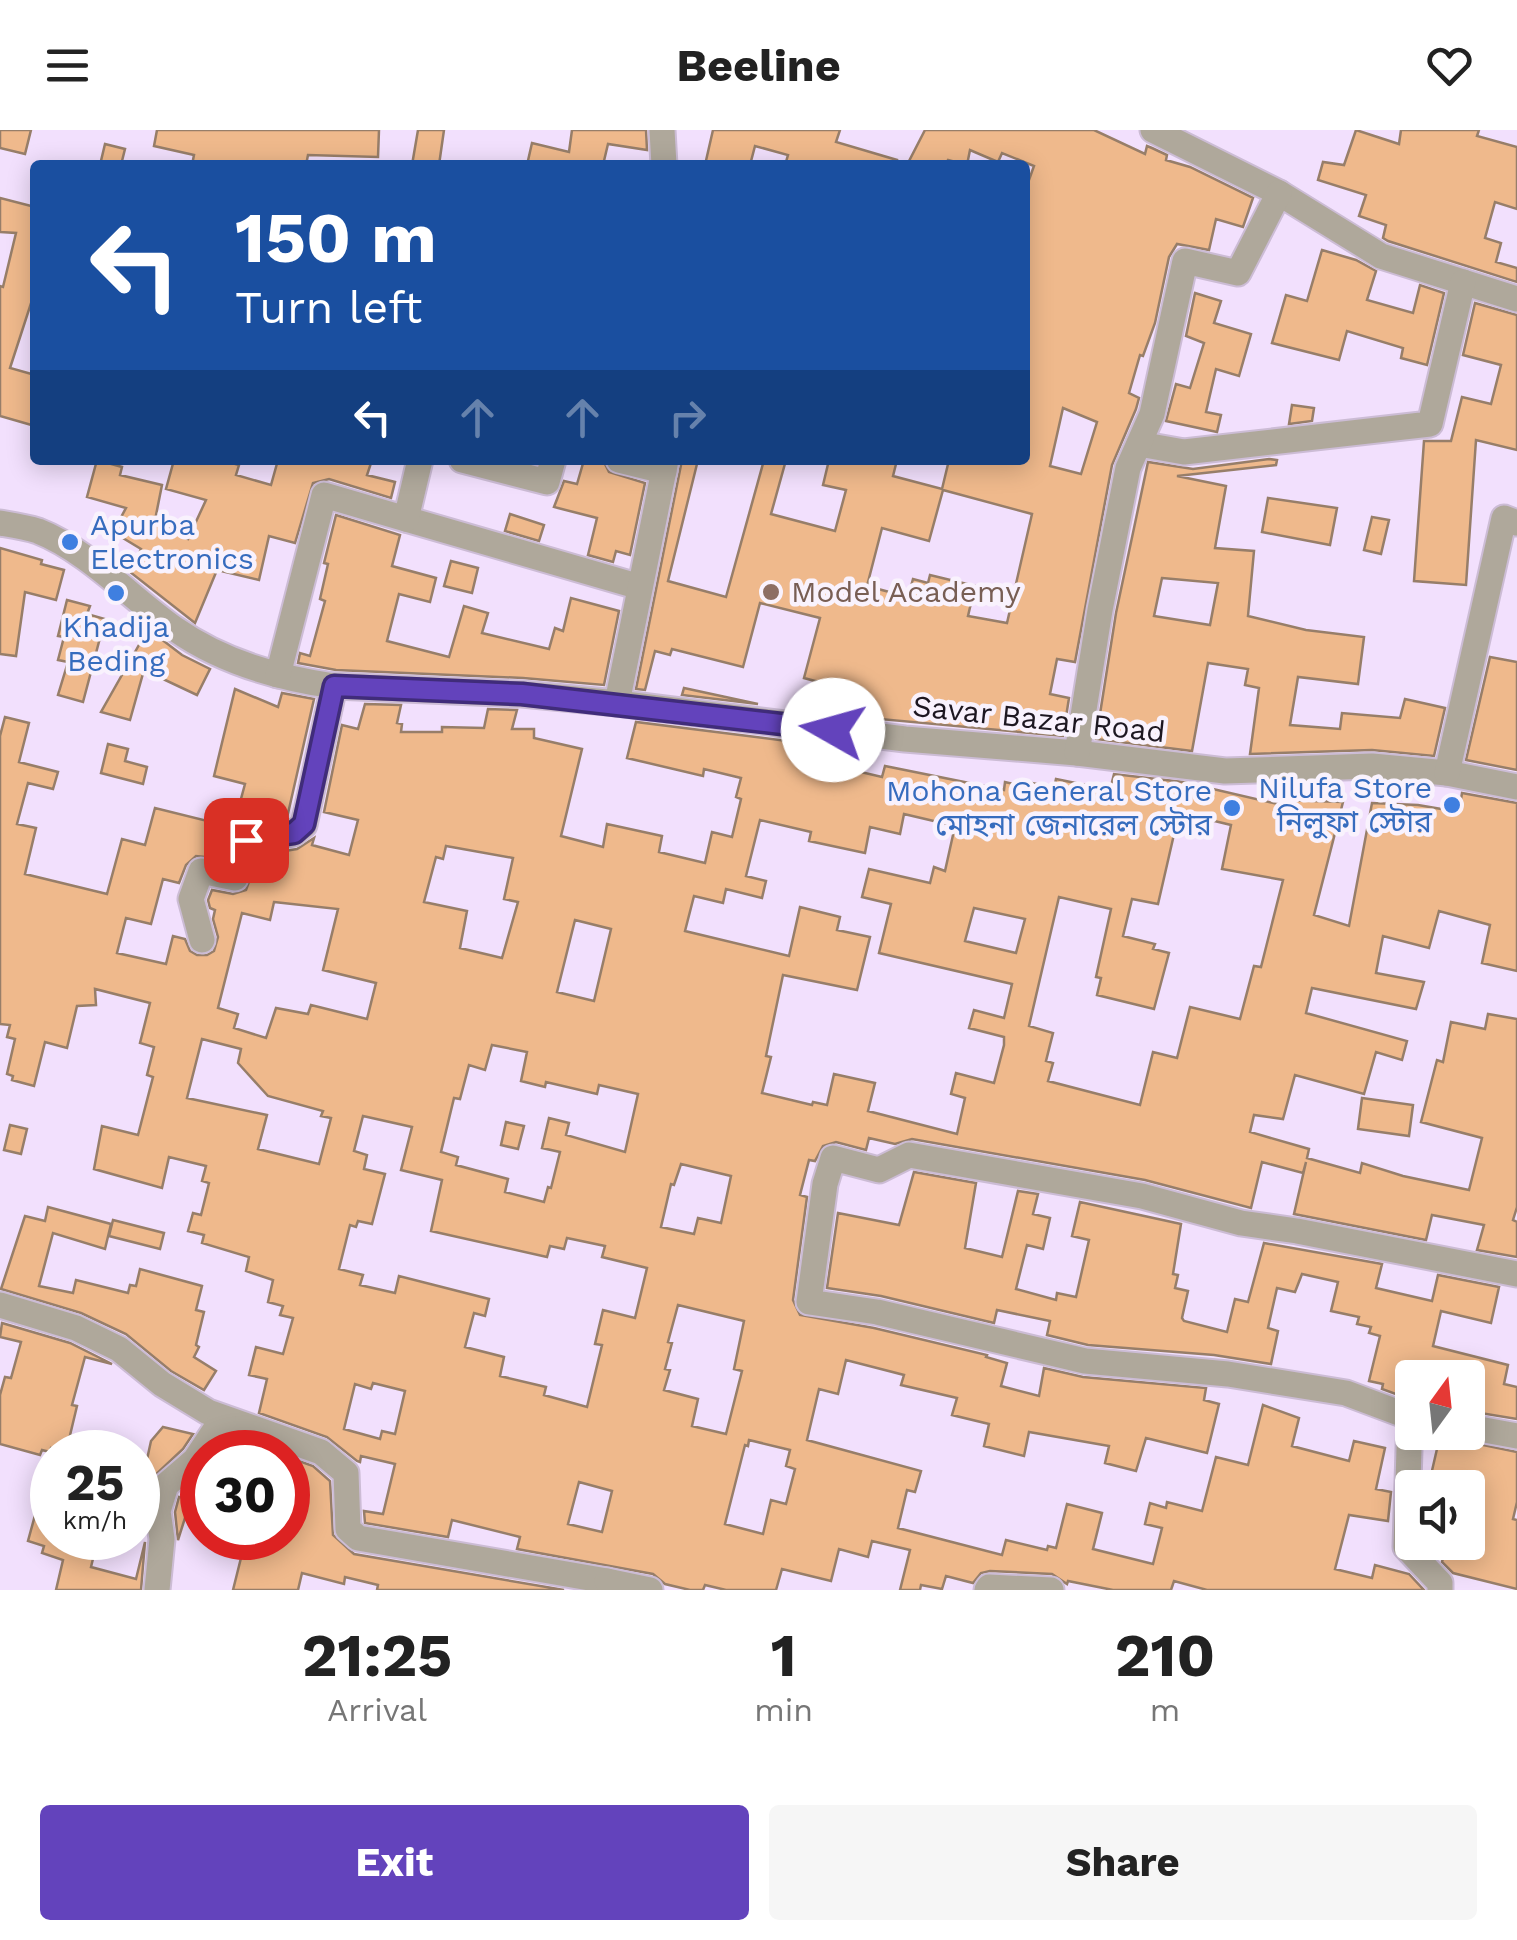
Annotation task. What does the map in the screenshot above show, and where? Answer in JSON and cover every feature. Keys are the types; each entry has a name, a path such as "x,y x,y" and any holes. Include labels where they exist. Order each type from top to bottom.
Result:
{"street":[{"path":"662,130 664,160"},
{"path":"1153,130 1279,193 1381,256 1517,299"},
{"path":"1077,753 1128,468 1152,414 1185,261 1238,273 1279,193"},
{"path":"1139,444 1184,452 1430,424 1464,282"},
{"path":"406,518 419,465"},
{"path":"481,465 547,482 552,465"},
{"path":"617,703 665,466"},
{"path":"278,676 324,495 640,587"},
{"path":"1447,773 1504,518 1517,523"},
{"name":"Savar Bazar Road","path":"0,523 35,530 62,543 178,631 218,655 278,676 334,686 522,694 617,703 905,739 1077,753 1225,771 1372,766 1447,773 1517,788"},
{"path":"202,940 191,900 201,871 235,878 246,840 294,833 304,824 334,686"},
{"path":"1395,1411 1346,1393 1228,1374 1085,1361 877,1312 808,1302 825,1184 833,1158 879,1170 909,1155 1142,1196 1241,1223 1517,1274"},
{"path":"0,1305 76,1328 119,1349 162,1384 223,1418 322,1452 346,1473 348,1529 358,1538 650,1590"},
{"path":"157,1590 162,1539 158,1511 166,1485 195,1460 223,1418"},
{"path":"1485,1430 1517,1436"},
{"path":"1410,1450 1406,1547 1440,1583 1440,1590"},
{"path":"987,1590 989,1586 1051,1590"}],"building":[{"path":"0,130 31,130 25,154 0,148"},
{"path":"157,130 379,130 378,157 308,155 307,160 193,160 194,155 154,146"},
{"path":"418,130 444,130 440,160 413,160"},
{"path":"572,130 646,130 647,150 608,144 604,160 528,160 532,143 569,152"},
{"path":"713,130 840,130 836,142 897,160 787,160 788,155 755,146 751,160 706,160"},
{"path":"925,130 1094,130 1145,154 1147,146 1152,148 1167,155 1166,160 1190,167 1253,198 1243,227 1216,219 1209,250 1177,244 1169,257 1155,323 1129,393 1139,398 1136,409 1112,465 1075,662 1057,659 1050,694 1069,698 1063,736 858,717 863,694 804,678 820,618 760,603 743,667 672,649 670,655 655,651 645,690 636,689 681,465 697,465 668,581 726,597 763,465 785,465 771,514 835,531 846,490 823,485 828,465 896,465 893,476 942,489 948,465 1030,465 1030,177 1034,166 1030,160 1002,153 999,160 993,160 970,150 968,160 910,160","holes":["1063,408 1097,422 1081,474 1050,466","943,490 1032,514 1007,623 968,616 975,586 930,575 928,583 913,579 908,597 867,586 882,528 929,541"]},
{"path":"1356,130 1399,144 1401,130 1479,130 1477,136 1517,147 1517,209 1495,202 1485,238 1501,243 1496,262 1517,268 1517,282 1388,241 1383,238 1386,225 1359,216 1366,195 1318,180 1323,162 1344,165"},
{"path":"105,144 125,149 122,160 101,160"},
{"path":"0,198 30,206 30,306 10,368 30,374 30,425 0,416 0,286 3,287 16,233 0,232"},
{"path":"1322,250 1356,260 1376,271 1367,300 1413,313 1420,285 1444,293 1427,365 1401,358 1403,348 1347,331 1339,360 1272,343 1286,295 1307,301"},
{"path":"1195,293 1221,301 1214,323 1251,334 1239,376 1216,369 1206,412 1221,415 1217,432 1166,421 1176,384 1190,388 1204,343 1186,336"},
{"path":"1475,303 1517,315 1517,450 1476,440 1466,585 1414,581 1424,441 1451,441 1462,397 1491,404 1501,365 1463,355"},
{"path":"1292,405 1314,408 1312,421 1289,424"},
{"path":"1277,460 1276,465 1177,476 1226,486 1215,548 1254,551 1248,616 1306,630 1364,637 1358,684 1298,677 1290,725 1340,729 1342,713 1400,718 1405,699 1445,708 1434,756 1372,750 1250,754 1259,688 1245,685 1248,669 1208,663 1192,751 1096,739 1116,613 1148,462 1193,469","holes":["1162,578 1218,583 1210,625 1154,616"]},
{"path":"96,465 122,467 120,475 162,485 155,520 188,539 206,500 166,489 173,465 239,465 236,475 271,485 277,465 370,465 367,475 395,482 391,498 329,479 313,483 295,543 269,536 259,580 217,570 195,623 130,572 141,549 113,532 126,508 87,497"},
{"path":"583,465 606,465 609,472 645,483 630,555 616,551 613,562 588,555 597,518 554,507 564,481 577,484"},
{"path":"1268,498 1337,508 1330,545 1262,532"},
{"path":"510,514 544,525 539,541 505,531"},
{"path":"336,515 400,535 392,566 436,578 430,602 399,594 387,641 449,657 464,606 488,613 482,633 549,649 555,628 563,631 571,598 619,611 604,685 336,670 298,663 300,653 310,656 325,601 320,599 328,564 324,563"},
{"path":"1372,517 1389,520 1381,554 1364,550"},
{"path":"0,548 64,570 56,600 25,592 16,656 0,654"},
{"path":"451,561 478,568 472,593 444,586"},
{"path":"67,600 90,606 87,614 105,619 83,702 58,695 68,662 58,660 64,637 58,636"},
{"path":"148,629 182,655 210,669 197,695 144,670 130,720 101,712"},
{"path":"1490,657 1517,662 1517,770 1466,760"},
{"path":"684,688 758,704 682,695"},
{"path":"235,689 278,707 282,693 314,699 287,818 274,820 238,810 245,784 214,776"},
{"path":"365,704 401,705 397,723 402,724 401,732 442,732 442,727 484,728 488,709 517,710 512,729 534,729 534,738 582,749 561,836 603,847 607,824 662,836 659,852 705,863 712,832 732,837 741,799 736,797 741,778 704,769 703,776 627,758 636,722 795,742 793,756 882,777 885,766 1004,790 1005,782 1018,785 1019,780 1054,788 1056,779 1110,790 1114,774 1183,782 1282,805 1282,800 1343,802 1314,915 1349,926 1372,803 1459,812 1462,793 1517,803 1517,971 1482,963 1490,925 1439,911 1429,948 1383,936 1376,973 1424,982 1416,1009 1312,988 1306,1013 1407,1041 1402,1060 1376,1052 1364,1094 1295,1075 1283,1119 1254,1115 1250,1132 1309,1149 1307,1158 1360,1173 1362,1163 1469,1190 1482,1138 1421,1122 1437,1060 1443,1062 1451,1022 1485,1029 1488,1014 1517,1019 1517,1207 1513,1220 1517,1222 1517,1257 1477,1250 1484,1225 1432,1215 1426,1240 1294,1214 1306,1162 1303,1173 1262,1162 1251,1208 1145,1180 912,1139 895,1144 869,1138 866,1150 836,1142 823,1146 815,1161 809,1160 800,1195 807,1197 793,1300 800,1315 987,1355 1007,1363 1001,1386 1039,1396 1044,1368 1083,1377 1206,1388 1204,1400 1219,1404 1207,1453 1146,1438 1136,1471 1105,1463 1109,1446 1029,1432 1024,1456 984,1446 989,1424 952,1415 957,1398 901,1385 904,1375 846,1360 838,1394 819,1389 807,1440 921,1471 915,1492 907,1490 898,1528 1002,1555 1006,1540 1047,1550 1048,1546 1056,1548 1067,1504 1102,1513 1093,1549 1153,1564 1162,1528 1145,1524 1150,1503 1166,1508 1167,1502 1202,1511 1216,1457 1248,1465 1263,1405 1299,1418 1292,1446 1349,1461 1354,1441 1385,1448 1376,1489 1391,1492 1388,1521 1349,1515 1335,1569 1372,1578 1375,1565 1409,1574 1424,1590 1207,1590 1174,1581 1171,1590 1113,1590 1068,1581 1067,1584 1052,1574 990,1571 981,1573 973,1583 946,1576 942,1589 921,1585 920,1590 900,1590 910,1550 872,1541 868,1557 839,1549 831,1581 782,1569 776,1590 726,1590 705,1585 703,1590 690,1590 665,1584 653,1574 517,1549 520,1537 452,1520 448,1537 365,1523 364,1511 383,1514 395,1464 361,1456 357,1461 327,1437 259,1413 267,1379 249,1375 256,1347 283,1354 293,1318 280,1315 283,1306 268,1302 273,1280 246,1271 249,1257 202,1243 204,1235 188,1231 193,1213 201,1215 209,1183 202,1181 206,1166 169,1157 162,1188 94,1169 102,1126 138,1135 153,1077 147,1075 154,1047 140,1043 150,1003 95,989 96,1005 77,1006 67,1048 45,1042 34,1086 12,1080 13,1076 7,1074 15,1039 7,1037 10,1025 0,1024 0,736 5,717 29,723 19,762 58,772 53,789 28,783 17,824 36,828 25,874 107,894 122,839 145,845 155,808 236,828 224,859 196,856 186,865 179,883 163,879 151,924 126,918 117,953 166,964 173,936 185,939 190,951 197,955 214,951 218,937 215,910 208,900 212,890 233,894 246,890 258,856 270,859 272,853 297,849 314,838 312,845 349,855 358,820 324,812 342,725 358,729","holes":["904,814 955,826 945,871 934,867 930,883 869,869 862,897 891,904 879,953 1012,984 1004,1018 974,1010 969,1028 1004,1037 1004,1045 994,1083 956,1073 951,1094 965,1098 957,1134 868,1111 875,1083 834,1074 827,1105 762,1093 783,975 857,990 870,937 837,930 840,917 800,907 789,956 685,931 694,896 723,903 726,889 762,898 766,881 746,876 760,820 811,832 809,841 865,853 870,827 900,834","1178,817 1231,825 1222,869 1283,880 1261,967 1254,966 1240,1019 1190,1007 1177,1058 1153,1052 1140,1105 1048,1081 1053,1063 1046,1061 1053,1033 1029,1026 1059,897 1111,909 1096,977 1101,978 1097,995 1154,1009 1169,953 1153,949 1155,944 1123,936 1132,899 1158,904","446,846 513,858 504,899 518,902 502,958 460,948 467,911 424,902 436,857 443,859","274,902 338,909 323,970 376,983 367,1019 311,1005 308,1014 276,1008 266,1038 234,1028 238,1014 218,1008 242,913 270,920","974,908 1025,919 1016,953 965,941","575,920 611,929 594,1001 557,992","202,1039 241,1049 238,1063 268,1096 323,1111 321,1116 331,1118 319,1164 258,1149 267,1115 187,1098","492,1045 527,1052 521,1081 545,1087 546,1082 597,1094 599,1085 638,1094 625,1152 566,1135 569,1123 549,1118 542,1148 560,1152 544,1202 505,1192 508,1179 456,1165 458,1157 441,1152 454,1098 460,1099 469,1065 485,1070","363,1116 412,1127 401,1170 442,1180 431,1231 547,1257 550,1246 564,1249 567,1238 605,1246 602,1257 647,1268 635,1318 603,1310 595,1344 602,1345 587,1407 544,1395 546,1387 500,1376 504,1357 465,1347 474,1313 485,1316 489,1299 399,1276 395,1293 360,1285 363,1275 339,1269 350,1225 356,1227 358,1221 372,1224 385,1174 364,1169 367,1155 354,1151","681,1164 731,1176 721,1223 698,1218 694,1234 661,1227 671,1184 674,1185","678,1305 744,1321 734,1369 742,1371 726,1434 692,1426 698,1399 664,1390 672,1343 668,1342","373,1383 405,1391 395,1434 382,1431 380,1439 344,1429 355,1384 371,1389","749,1440 790,1450 786,1466 795,1469 786,1504 771,1500 763,1534 725,1524","579,1482 612,1491 602,1532 568,1524"]},
{"path":"108,744 128,749 125,761 147,767 143,784 101,773"},
{"path":"1362,1098 1413,1105 1409,1136 1358,1129"},
{"path":"506,1122 524,1126 518,1149 501,1145"},
{"path":"10,1125 27,1129 21,1154 4,1150"},
{"path":"914,1172 976,1183 965,1248 1002,1257 1018,1191 1038,1194 1033,1214 1050,1218 1043,1249 1027,1245 1016,1289 1056,1300 1057,1293 1076,1297 1089,1240 1072,1236 1080,1202 1181,1224 1173,1274 1178,1275 1175,1288 1188,1291 1182,1318 1227,1332 1235,1299 1248,1302 1264,1243 1382,1264 1376,1288 1432,1301 1438,1275 1499,1287 1491,1323 1441,1311 1433,1346 1508,1365 1504,1384 1517,1387 1517,1419 1485,1414 1485,1360 1395,1360 1395,1394 1382,1389 1383,1384 1369,1381 1380,1336 1369,1333 1371,1327 1357,1324 1359,1317 1331,1311 1338,1282 1302,1274 1295,1292 1277,1288 1268,1328 1278,1331 1271,1364 1214,1355 1088,1345 1047,1335 1050,1321 997,1310 994,1323 881,1296 827,1288 838,1213 899,1225"},
{"path":"48,1207 111,1224 105,1249 53,1233 39,1286 73,1293 76,1280 128,1293 130,1285 136,1286 140,1269 202,1286 196,1310 204,1312 194,1357 216,1371 204,1390 171,1371 126,1334 81,1313 1,1289 25,1216 45,1221"},
{"path":"113,1220 164,1233 160,1249 109,1236"},
{"path":"2,1323 70,1343 112,1364 85,1357 72,1405 77,1406 71,1430 30,1430 30,1452 0,1444 0,1395 5,1377 11,1378 21,1342 0,1337"},
{"path":"163,1427 180,1431 180,1452 160,1471"},
{"path":"1485,1445 1517,1452 1513,1519 1517,1520 1517,1589 1453,1573 1442,1562 1485,1560 1485,1470 1432,1470 1437,1450 1485,1450"},
{"path":"310,1465 330,1481 333,1535 354,1554 564,1590 377,1590 378,1585 345,1577 344,1584 302,1573 298,1590 233,1590 240,1560 310,1560"},
{"path":"180,1497 178,1540 175,1512"},
{"path":"63,1560 93,1560 91,1567 136,1579 144,1560 141,1590 56,1590"}],"place":[{"name":"Apurba Electronics","path":"70,542"},
{"name":"Model Academy","path":"771,592"},
{"name":"Khadija Beding","path":"116,593"},
{"name":"Nilufa Store নিলুফা স্টোর","path":"1452,805"},
{"name":"Mohona General Store মোহনা জেনারেল স্টোর","path":"1232,808"}],"route":[{"path":"246,840 294,833 304,824 334,686 522,694 833,730"}]}
